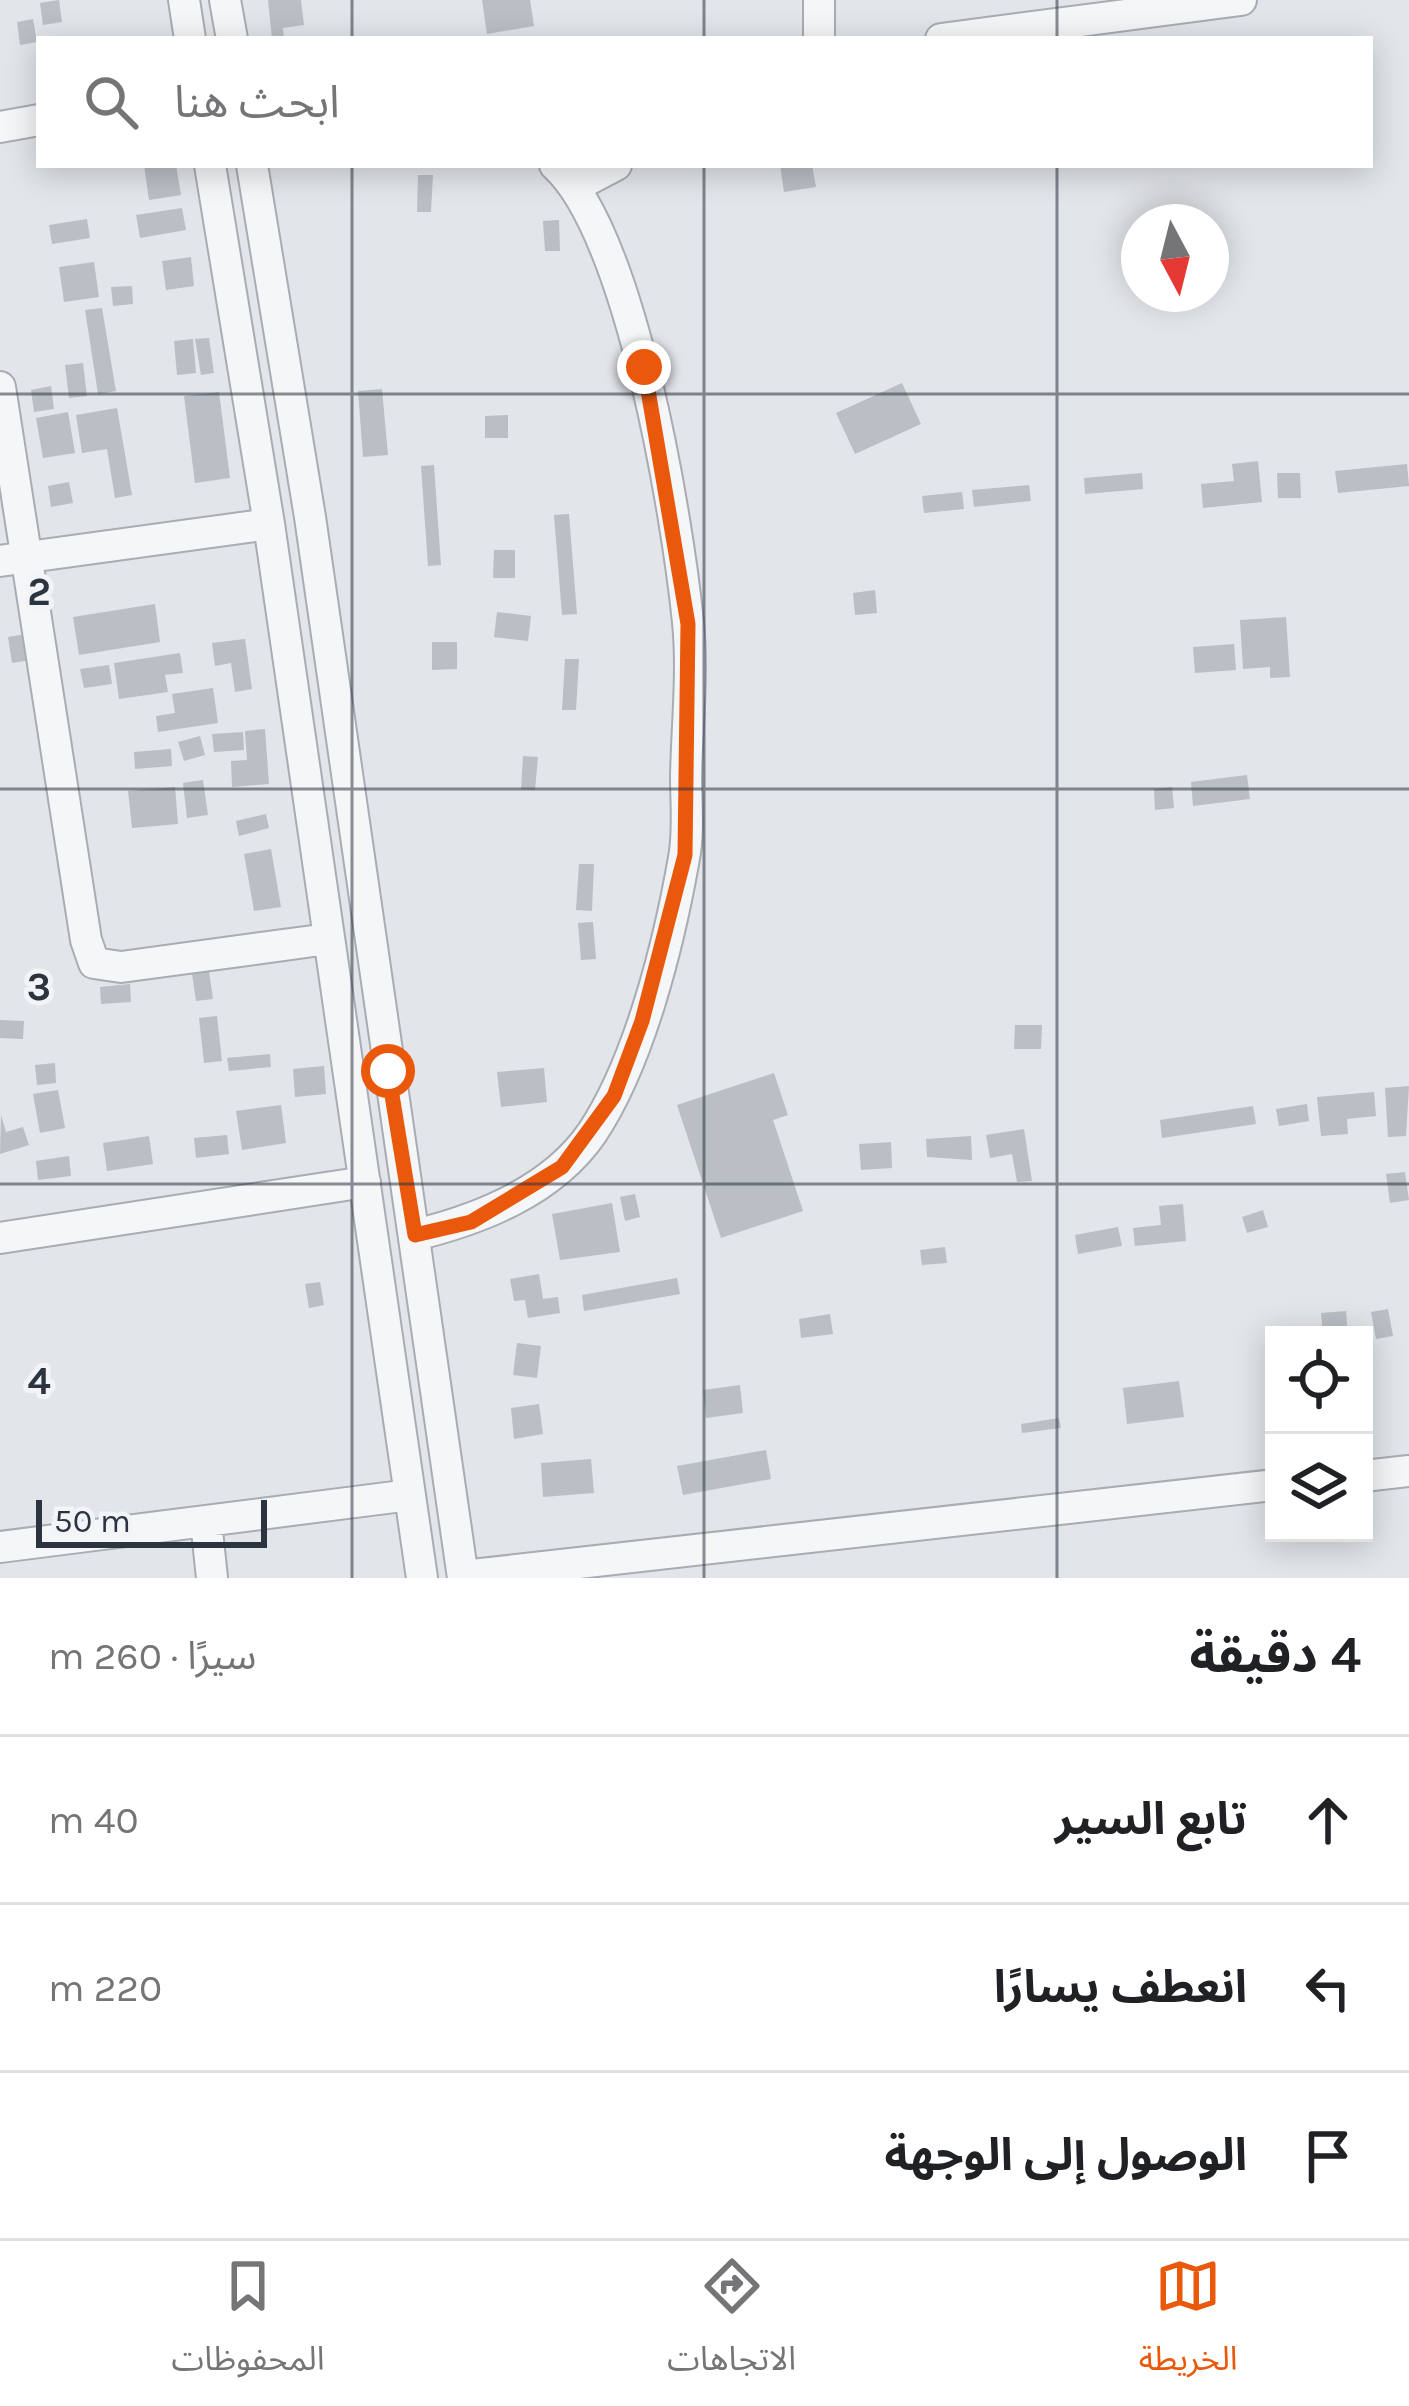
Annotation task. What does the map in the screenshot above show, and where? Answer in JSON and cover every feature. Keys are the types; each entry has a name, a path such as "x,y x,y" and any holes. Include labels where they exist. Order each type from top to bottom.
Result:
{"street":[{"path":"184,0 190,36"},
{"path":"225,0 231,36"},
{"path":"819,0 819,36"},
{"path":"964,36 1241,0"},
{"path":"0,127 36,121"},
{"path":"211,168 269,524 422,1578"},
{"path":"252,168 463,1577 1265,1486"},
{"path":"415,1235 471,1222 513,1200 562,1167 590,1136 614,1096 642,1021 685,855 688,624 644,367 612,265 566,175 601,168"},
{"path":"0,387 14,559 94,963 121,967 328,938"},
{"path":"14,559 269,524"},
{"path":"0,1238 365,1181"},
{"path":"1373,1475 1409,1472"},
{"path":"0,1547 410,1495"},
{"path":"206,1522 212,1578"}],"building":[{"path":"59,0 62,22 43,25 40,3"},
{"path":"268,0 301,0 304,25 283,28 284,36 272,36"},
{"path":"482,0 530,0 534,26 487,34"},
{"path":"33,19 36,42 20,45 17,22"},
{"path":"144,168 176,168 181,195 149,200"},
{"path":"780,168 813,168 816,187 784,192"},
{"path":"418,175 433,175 431,212 417,212"},
{"path":"182,208 186,230 140,238 136,215"},
{"path":"87,219 90,238 52,244 49,225"},
{"path":"559,220 560,251 545,251 543,221"},
{"path":"191,257 194,286 166,290 162,261"},
{"path":"94,262 99,297 64,302 59,267"},
{"path":"132,286 133,304 113,306 111,287"},
{"path":"102,308 116,391 98,394 85,310"},
{"path":"209,338 214,373 201,375 195,339"},
{"path":"193,339 196,373 177,375 174,341"},
{"path":"83,363 87,396 69,398 65,365"},
{"path":"902,383 921,424 855,454 836,413"},
{"path":"51,386 54,409 34,412 31,390"},
{"path":"382,389 388,455 363,457 358,391"},
{"path":"219,392 230,478 195,483 184,396"},
{"path":"117,408 132,495 115,498 107,449 82,453 76,415"},
{"path":"68,412 75,453 43,458 36,418"},
{"path":"508,415 508,438 485,438 485,416"},
{"path":"1258,461 1262,502 1203,508 1201,484 1234,481 1232,464"},
{"path":"1407,464 1409,486 1338,493 1335,471"},
{"path":"434,465 441,565 428,566 421,466"},
{"path":"1142,473 1143,489 1085,494 1084,478"},
{"path":"1277,473 1300,473 1301,498 1278,498"},
{"path":"69,482 73,503 51,507 48,486"},
{"path":"1029,485 1031,501 974,507 972,490"},
{"path":"962,492 964,509 924,513 922,496"},
{"path":"569,514 577,614 562,615 554,515"},
{"path":"494,550 515,550 515,578 493,578"},
{"path":"875,590 877,613 855,615 853,593"},
{"path":"155,604 160,642 79,655 73,617"},
{"path":"497,612 531,616 528,641 494,637"},
{"path":"1286,617 1290,677 1270,678 1270,667 1243,669 1240,620"},
{"path":"26,634 31,660 12,663 8,637"},
{"path":"245,639 252,689 235,692 231,663 215,666 212,643"},
{"path":"432,642 457,642 457,669 432,670"},
{"path":"1234,644 1236,670 1195,673 1193,647"},
{"path":"180,653 183,673 165,675 168,692 119,699 114,663"},
{"path":"565,659 579,659 576,710 562,710"},
{"path":"109,665 112,684 84,688 80,669"},
{"path":"213,688 218,723 158,732 156,716 175,713 172,694"},
{"path":"265,729 269,784 232,787 231,761 247,760 245,731"},
{"path":"243,732 244,750 214,752 212,734"},
{"path":"200,736 205,755 184,761 178,742"},
{"path":"171,749 172,766 135,769 134,752"},
{"path":"523,756 538,757 535,790 521,789"},
{"path":"1247,775 1250,799 1193,806 1191,782"},
{"path":"203,780 208,815 187,818 183,783"},
{"path":"175,787 178,824 132,828 128,791"},
{"path":"1172,787 1174,808 1155,810 1154,789"},
{"path":"266,814 269,828 239,836 236,821"},
{"path":"271,849 281,907 254,911 244,854"},
{"path":"579,864 594,864 592,911 576,910"},
{"path":"593,922 596,959 581,960 578,923"},
{"path":"209,971 213,999 196,1001 192,974"},
{"path":"130,984 131,1002 101,1004 100,987"},
{"path":"217,1016 222,1061 204,1063 199,1018"},
{"path":"0,1020 24,1021 23,1039 0,1038"},
{"path":"1015,1025 1042,1025 1041,1049 1014,1049"},
{"path":"270,1054 271,1067 229,1071 227,1058"},
{"path":"55,1063 56,1083 37,1085 35,1065"},
{"path":"324,1066 326,1094 295,1097 293,1069"},
{"path":"544,1068 547,1102 501,1107 497,1072"},
{"path":"774,1073 788,1115 773,1120 803,1211 721,1238 677,1105"},
{"path":"1409,1086 1406,1136 1388,1137 1385,1088"},
{"path":"58,1090 65,1128 40,1133 33,1094"},
{"path":"1374,1092 1376,1116 1347,1119 1348,1134 1321,1136 1317,1097"},
{"path":"1307,1104 1309,1121 1279,1126 1276,1109"},
{"path":"281,1105 286,1143 242,1150 236,1111"},
{"path":"1253,1106 1256,1124 1162,1138 1160,1120"},
{"path":"1,1115 6,1132 23,1127 29,1145 0,1154"},
{"path":"1024,1129 1032,1181 1017,1182 1012,1154 990,1158 986,1135"},
{"path":"227,1135 229,1154 196,1158 194,1138"},
{"path":"149,1136 153,1164 107,1171 103,1143"},
{"path":"971,1136 972,1160 927,1157 926,1139"},
{"path":"891,1142 892,1168 861,1170 859,1144"},
{"path":"69,1156 71,1176 38,1180 36,1161"},
{"path":"1405,1172 1409,1200 1390,1203 1386,1174"},
{"path":"635,1194 640,1217 625,1221 620,1197"},
{"path":"612,1203 620,1252 560,1260 552,1214"},
{"path":"1183,1204 1186,1241 1135,1246 1133,1228 1161,1225 1159,1206"},
{"path":"1263,1210 1268,1227 1247,1233 1242,1217"},
{"path":"1118,1227 1122,1246 1078,1254 1075,1235"},
{"path":"945,1247 947,1263 922,1265 920,1250"},
{"path":"539,1274 543,1299 558,1297 560,1313 528,1318 525,1300 514,1301 510,1279"},
{"path":"677,1278 680,1294 584,1311 582,1295"},
{"path":"320,1282 324,1305 309,1308 305,1284"},
{"path":"1388,1309 1393,1336 1376,1339 1371,1312"},
{"path":"1346,1311 1347,1326 1322,1326 1321,1313"},
{"path":"830,1314 833,1334 801,1338 799,1319"},
{"path":"517,1343 541,1346 537,1378 513,1375"},
{"path":"1179,1381 1184,1417 1127,1424 1123,1388"},
{"path":"740,1385 743,1413 706,1418 703,1390"},
{"path":"539,1404 543,1434 514,1439 511,1408"},
{"path":"1059,1418 1061,1428 1022,1433 1021,1424"},
{"path":"766,1450 771,1479 683,1495 677,1466"},
{"path":"591,1459 594,1493 543,1497 541,1463"}],"route":[{"path":"388,1071 415,1235 471,1222 562,1167 590,1136 614,1096 642,1021 685,855 688,624 644,367"}]}
